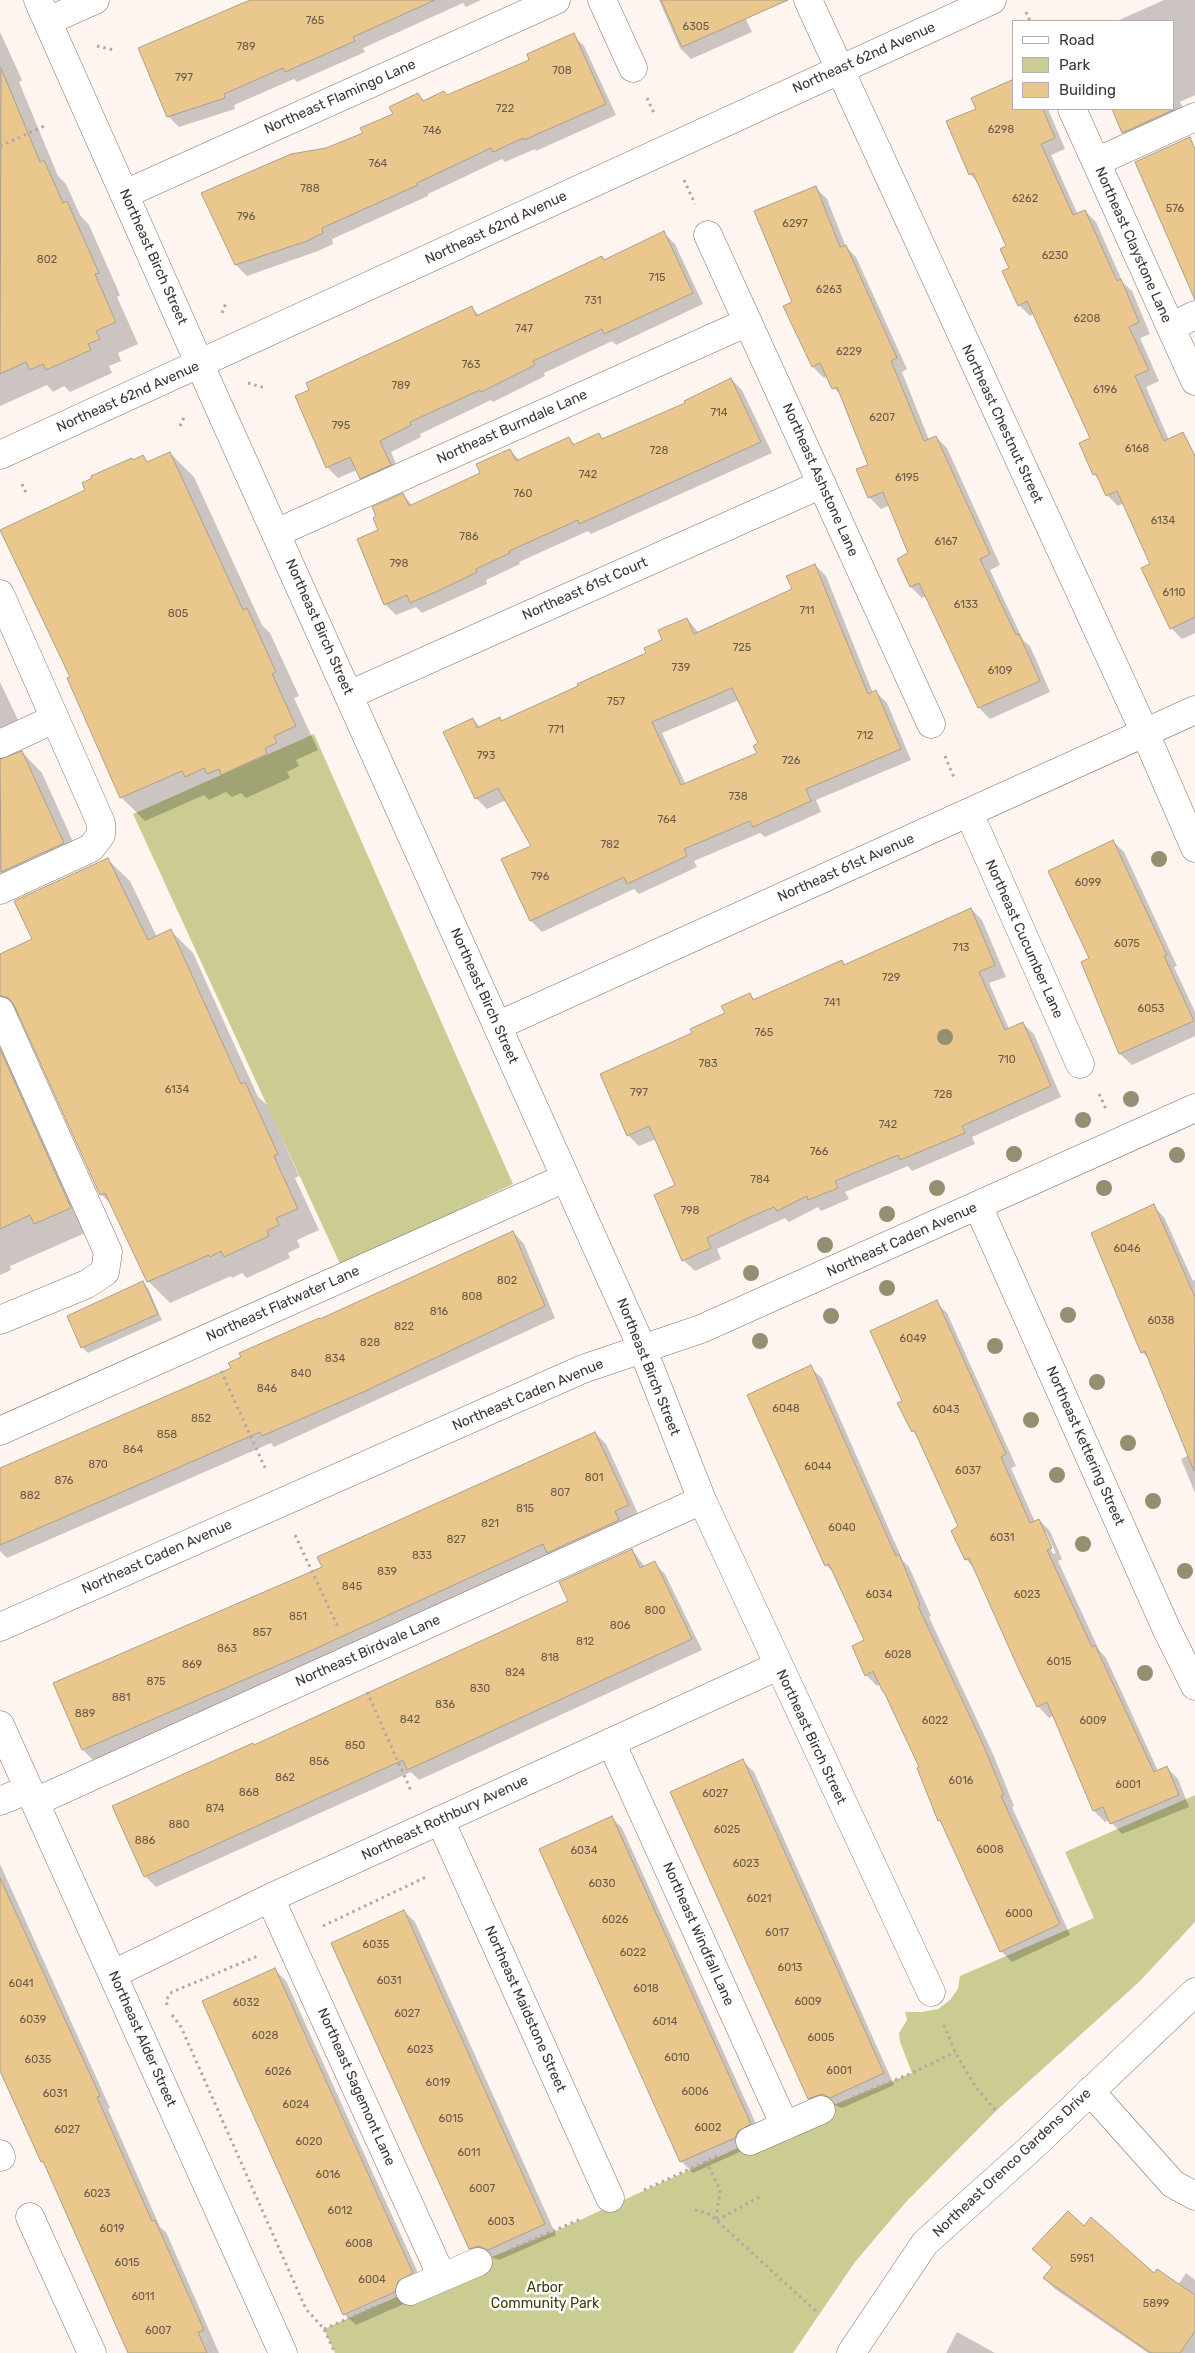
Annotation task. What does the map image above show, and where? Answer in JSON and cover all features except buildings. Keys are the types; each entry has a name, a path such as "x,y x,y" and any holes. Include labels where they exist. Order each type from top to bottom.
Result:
{"street":[{"path":"43,11 95,0"},
{"name":"Northeast Flamingo Lane","path":"125,194 556,0"},
{"path":"602,0 633,68"},
{"name":"Northeast Chestnut Street","path":"808,0 1145,733 1195,848"},
{"name":"Northeast 62nd Avenue","path":"0,455 200,365 992,0"},
{"name":"Northeast Birch Street","path":"43,11 643,1350 702,1500 931,1992"},
{"name":"Northeast Claystone Lane","path":"1072,110 1195,381"},
{"path":"1096,162 1195,117"},
{"name":"Northeast Ashstone Lane","path":"708,234 931,724"},
{"path":"1171,327 1195,316"},
{"name":"Northeast Burndale Lane","path":"276,533 748,322"},
{"name":"Northeast 61st Court","path":"349,695 822,484"},
{"path":"0,594 101,823 101,835 91,848 0,890"},
{"name":"Northeast 61st Avenue","path":"497,1026 1195,710"},
{"path":"0,744 54,719"},
{"name":"Northeast Cucumber Lane","path":"970,813 1080,1064"},
{"path":"0,1011 108,1252 105,1272 87,1284 0,1320"},
{"name":"Northeast Caden Avenue","path":"0,1627 584,1370 701,1329 1195,1108"},
{"name":"Northeast Flatwater Lane","path":"0,1431 565,1178"},
{"name":"Northeast Kettering Street","path":"978,1206 1167,1630 1195,1686"},
{"name":"Northeast Birdvale Lane","path":"0,1801 32,1795 352,1658 702,1500"},
{"name":"Northeast Rothbury Avenue","path":"113,1974 270,1898 778,1666"},
{"name":"Northeast Alder Street","path":"0,1725 282,2353"},
{"name":"Northeast Windfall Lane","path":"610,1742 785,2126"},
{"name":"Northeast Maidstone Street","path":"440,1820 610,2198"},
{"name":"Northeast Sagemont Lane","path":"270,1898 442,2277"},
{"name":"Northeast Orenco Gardens Drive","path":"851,2353 925,2243 1030,2149 1195,1992"},
{"path":"1090,2091 1174,2184 1195,2196"},
{"path":"750,2142 821,2110"},
{"path":"30,2217 92,2353"},
{"path":"410,2291 478,2262"}],"path":[{"path":"89,44 114,50"},
{"path":"0,146 47,125"},
{"path":"240,380 265,388"},
{"path":"21,482 27,495"},
{"path":"931,724 970,813"},
{"path":"1080,1064 1092,1078 1120,1142"},
{"path":"206,1338 414,1798"},
{"path":"931,1992 955,2052 975,2086 996,2112"},
{"path":"821,2110 912,2073 955,2052"},
{"path":"706,2162 720,2190 720,2206 716,2220"},
{"path":"716,2220 763,2195"},
{"path":"695,2210 706,2212 716,2220 818,2313"},
{"path":"478,2262 558,2230"},
{"path":"335,2353 324,2329 410,2291"}],"green space":[{"path":"314,734 513,1184 341,1266 133,814"},
{"name":"Arbor Community Park","path":"1195,1795 1195,1922 1139,1982 996,2111 905,2203 855,2262 793,2353 335,2353 324,2329 442,2277 558,2230 821,2110 912,2073 900,2042 899,2033 907,2020 905,2012 922,2012 938,2009 950,2000 958,1989 960,1976 1094,1918 1065,1852"}]}
